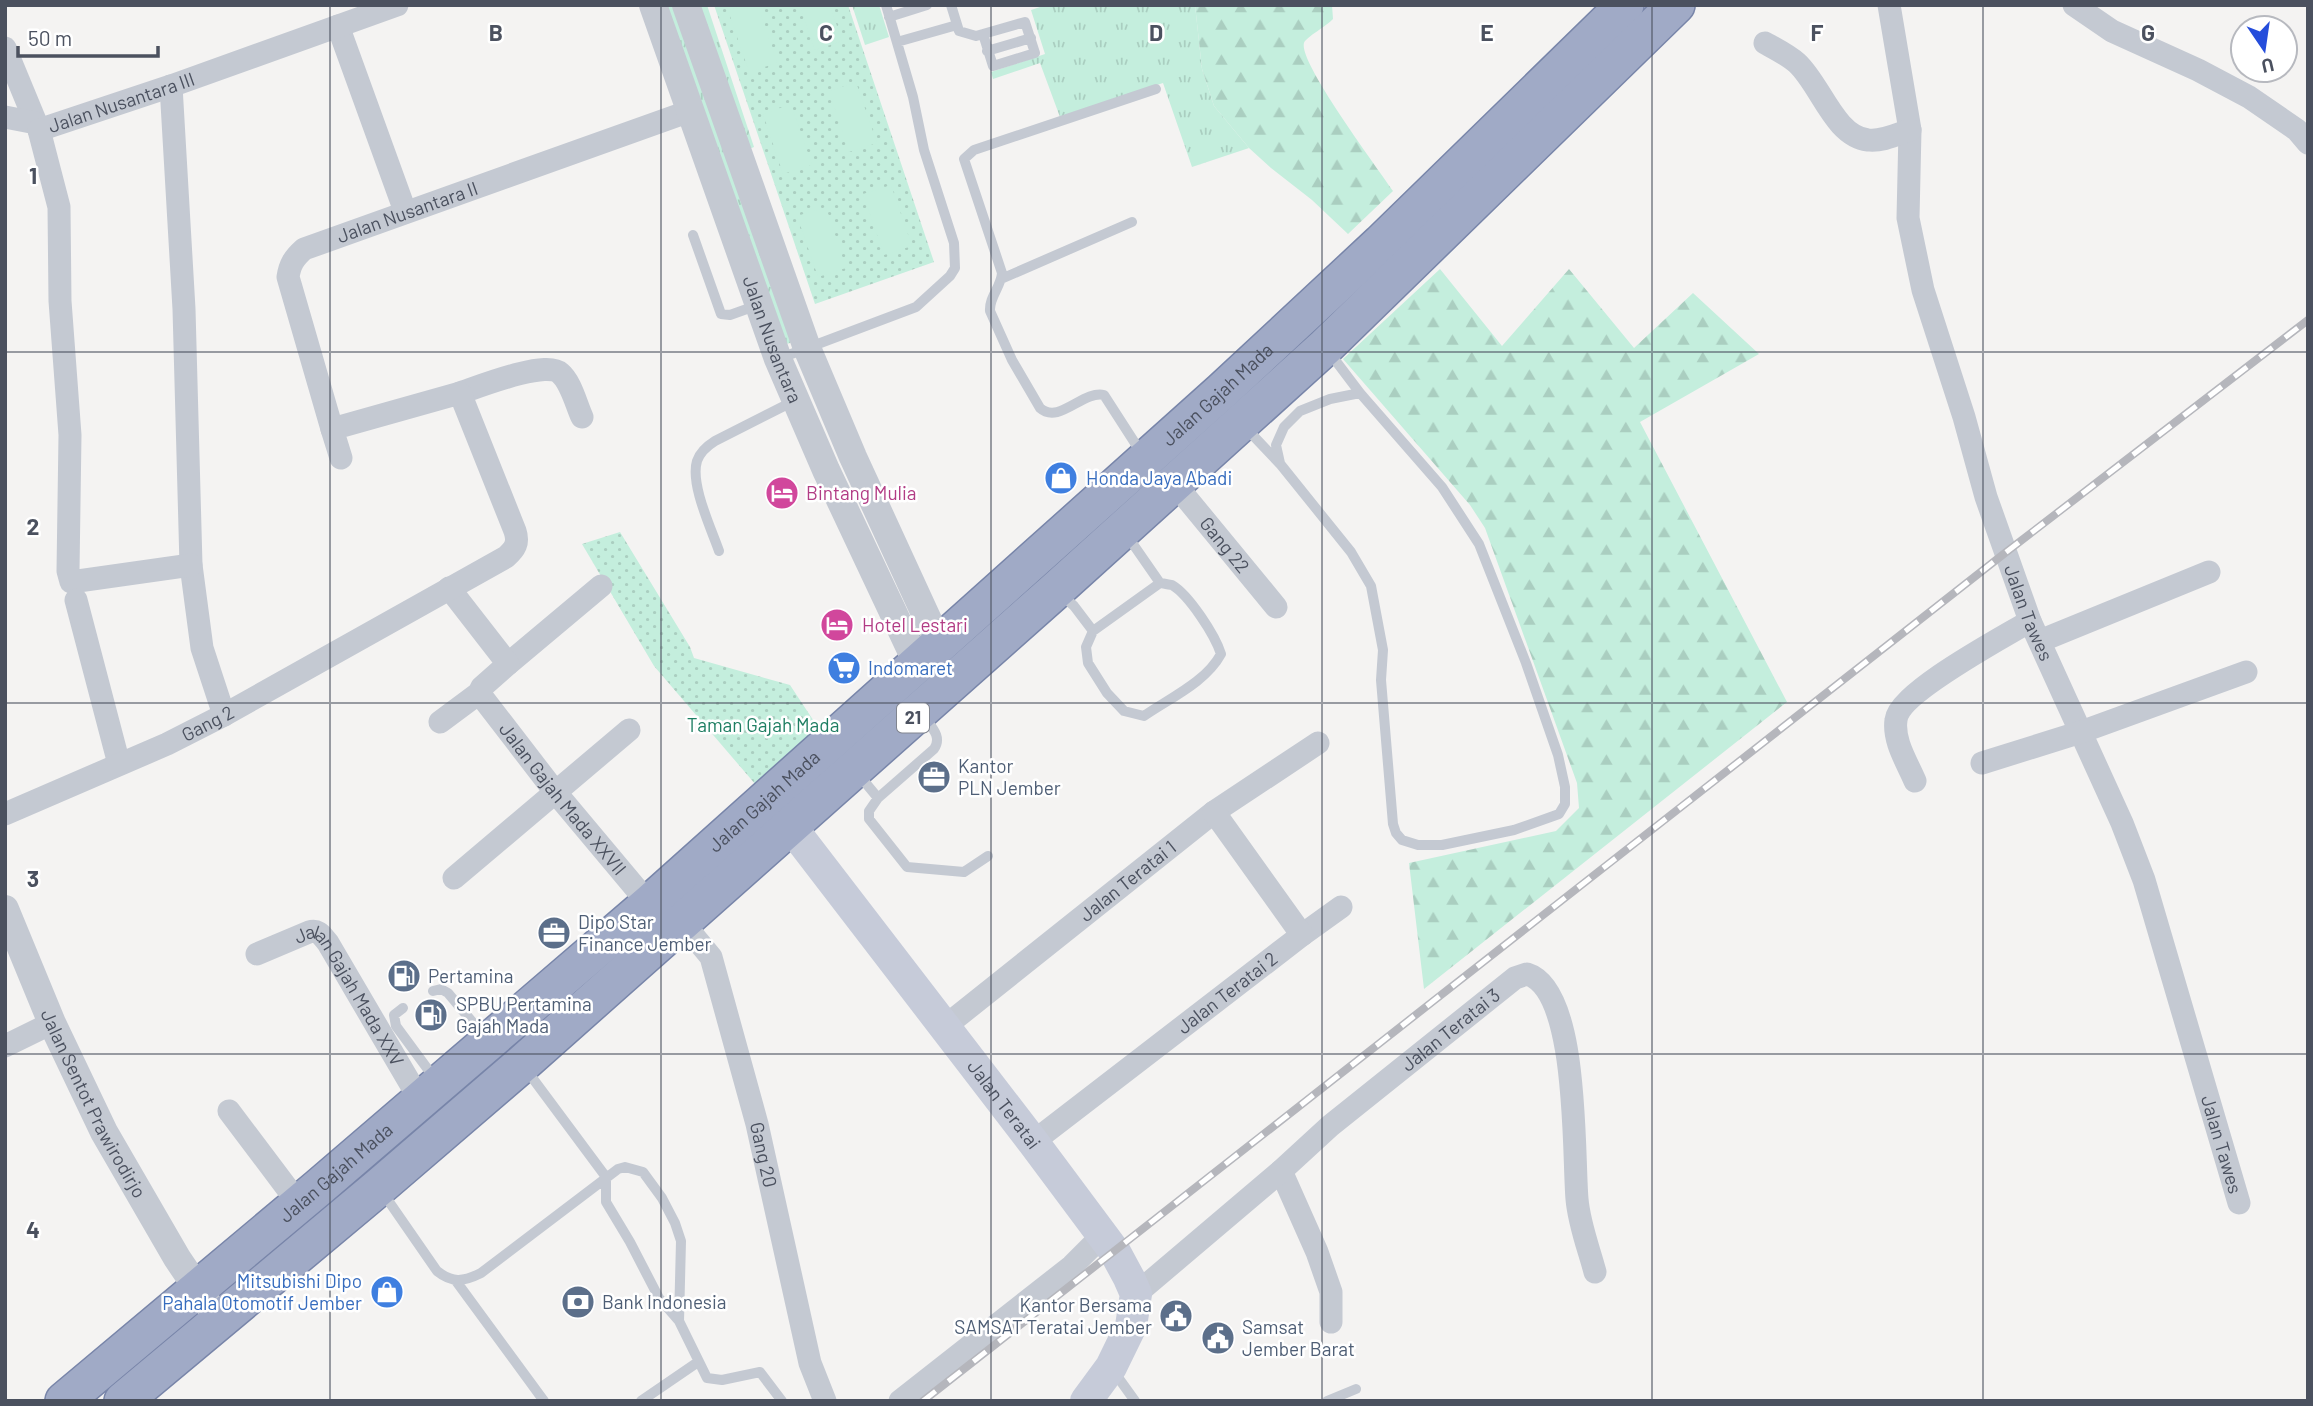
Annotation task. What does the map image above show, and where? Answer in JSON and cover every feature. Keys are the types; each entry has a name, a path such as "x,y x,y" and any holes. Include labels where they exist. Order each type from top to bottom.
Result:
{"highway":[{"name":"Jalan Gajah Mada","path":"64,1401 649,904 1145,459 1381,243 1625,5"},
{"name":"Jalan Gajah Mada","path":"123,1401 522,1064 1242,423 1325,346 1676,5"},
{"path":"1534,94 1559,120"}],"main road":[{"name":"Jalan Teratai","path":"791,827 1115,1252 1136,1294"},
{"path":"1086,1401 1111,1367 1131,1326 1136,1294"}],"street":[{"name":"Jalan Nusantara III","path":"5,117 37,127 172,86 397,5"},
{"name":"Jalan Nusantara","path":"653,5 778,359 826,470 928,653"},
{"name":"Jalan Nusantara","path":"686,5 807,348 853,457 928,653"},
{"name":"Jalan Tawes","path":"1889,5 1910,130 1908,218 1923,290 1964,416 1986,497 2035,631 2144,880 2239,1203"},
{"path":"2074,5 2112,31 2198,70 2249,97 2303,136"},
{"path":"338,26 405,211"},
{"path":"1765,43 1798,64 1842,127 1857,138 1872,141 1910,130"},
{"path":"5,48 10,80 37,127 59,207 60,300 70,435 68,571 71,582 191,565"},
{"path":"172,86 184,309 191,565 202,648 223,715"},
{"name":"Jalan Nusantara II","path":"332,429 288,277 289,264 304,249 690,111"},
{"path":"341,458 332,429 544,369 557,370 563,375 582,417"},
{"name":"Gang 2","path":"5,814 167,744 512,552 518,540 460,393"},
{"name":"Gang 22","path":"1174,483 1276,607"},
{"path":"1915,781 1895,737 1896,716 1908,698 1942,674 2035,631 2209,572"},
{"path":"440,722 479,693 482,687 508,664 601,586"},
{"path":"449,588 508,664"},
{"path":"76,600 119,764"},
{"path":"1982,763 2081,732 2246,672"},
{"name":"Jalan Gajah Mada XXVII","path":"479,693 556,793 649,904"},
{"path":"454,878 629,730"},
{"name":"Jalan Teratai 1","path":"943,1028 1214,812 1318,743"},
{"path":"1214,812 1302,935"},
{"name":"Jalan Teratai 2","path":"1033,1143 1341,907"},
{"name":"Jalan Sentot Prawirodirjo","path":"5,909 52,1023 104,1132 177,1258 220,1318"},
{"name":"Gang 20","path":"682,922 711,957 757,1124 810,1363 824,1399"},
{"name":"Jalan Gajah Mada XXV","path":"257,954 309,932 319,933 429,1092"},
{"name":"Jalan Teratai 3","path":"1136,1294 1330,1126 1515,978 1527,974 1540,980 1561,1021 1570,1067 1577,1203 1595,1272"},
{"path":"5,1046 52,1023"},
{"path":"229,1111 299,1204"},
{"path":"1281,1171 1317,1252 1331,1292 1331,1322"},
{"path":"900,1401 1072,1266 1102,1236"}],"lane":[{"path":"778,359 916,307 950,276 955,268 954,243 921,142 916,107 886,5"},
{"path":"889,17 927,5"},
{"path":"951,5 960,32 974,36 1024,22 1034,54 992,65 983,34"},
{"path":"897,43 957,25"},
{"path":"988,51 1031,38"},
{"path":"1145,459 1104,395 1094,395 1052,414 1040,408 1012,360 990,312 990,304 1001,279 999,264 965,164 966,155 974,150 1156,89"},
{"path":"1001,279 1132,222"},
{"path":"693,235 721,314 730,315 758,305"},
{"path":"1242,423 1351,552 1371,586 1384,650 1381,680 1392,824 1396,834 1402,840 1418,845 1443,845 1514,830 1559,814 1564,804 1565,787 1558,755 1526,663 1479,544 1442,487 1360,393 1325,346"},
{"path":"1281,466 1276,444 1284,427 1300,411 1330,399 1360,393"},
{"path":"719,551 696,480 698,459 704,449 715,441 796,400"},
{"path":"1122,529 1160,583 1171,585 1195,608 1216,640 1221,654 1215,665 1205,674 1144,716 1135,716 1124,711 1107,693 1088,663 1086,647 1093,631 1160,583"},
{"path":"1056,590 1074,606 1093,631"},
{"path":"921,711 937,734 937,744 878,798 869,811 869,819 907,867 964,872 988,856"},
{"path":"854,771 878,798"},
{"path":"433,991 442,989 449,993 489,1041"},
{"path":"403,1008 394,1015 396,1026 423,1065 429,1092"},
{"path":"522,1064 606,1177 606,1202 659,1298 679,1321 707,1378 722,1380 760,1372 782,1401"},
{"path":"379,1187 437,1271 447,1279 456,1281 481,1273 606,1177 625,1167 643,1172 662,1198 681,1241 679,1321"},
{"path":"456,1281 544,1401"},
{"path":"641,1401 698,1362"},
{"path":"1111,1367 1135,1401"},
{"path":"1327,1401 1356,1389"}],"green space":[{"path":"664,5 675,5 792,341 790,343 786,344"},
{"path":"699,5 707,5 754,147 749,149"},
{"path":"714,5 848,5 934,262 815,304"},
{"path":"743,5 758,5 777,63 749,72 728,10"},
{"path":"800,5 830,5 842,41 815,50"},
{"path":"852,5 879,5 889,37 865,45"},
{"path":"1046,5 1195,5 1202,69 1214,106 1249,148 1192,167 1163,83 1060,117 1040,63 993,79 991,72 1045,54 1031,10"},
{"path":"1195,5 1332,5 1333,19 1304,43 1306,54 1326,93 1393,191 1348,234 1249,148 1214,106 1202,69"},
{"path":"856,82 877,143 849,152 829,91"},
{"path":"791,104 812,165 783,174 763,114"},
{"path":"891,185 912,246 884,255 863,194"},
{"path":"826,207 846,268 818,277 797,216"},
{"path":"1440,269 1502,346 1569,269 1634,348 1693,293 1759,354 1640,422 1787,702 1424,989 1409,863 1556,831 1579,808 1577,783 1485,528 1470,505 1343,359"},
{"name":"Taman Gajah Mada","path":"620,532 690,647 694,658 790,685 823,735 756,785 654,666 582,544"}],"railway":[{"path":"923,1401 2005,553 2308,320"}],"place":[{"name":"Honda Jaya Abadi","path":"1061,478"},
{"name":"Bintang Mulia","path":"782,493"},
{"name":"Hotel Lestari","path":"837,625"},
{"name":"Indomaret","path":"844,668"},
{"name":"Kantor PLN Jember","path":"934,777"},
{"name":"Dipo Star Finance Jember","path":"554,933"},
{"name":"Pertamina","path":"404,976"},
{"name":"SPBU Pertamina Gajah Mada","path":"431,1015"},
{"name":"Mitsubishi Dipo Pahala Otomotif Jember","path":"387,1292"},
{"name":"Bank Indonesia","path":"578,1302"},
{"name":"Kantor Bersama SAMSAT Teratai Jember","path":"1176,1316"},
{"name":"Samsat Jember Barat","path":"1218,1338"}]}
